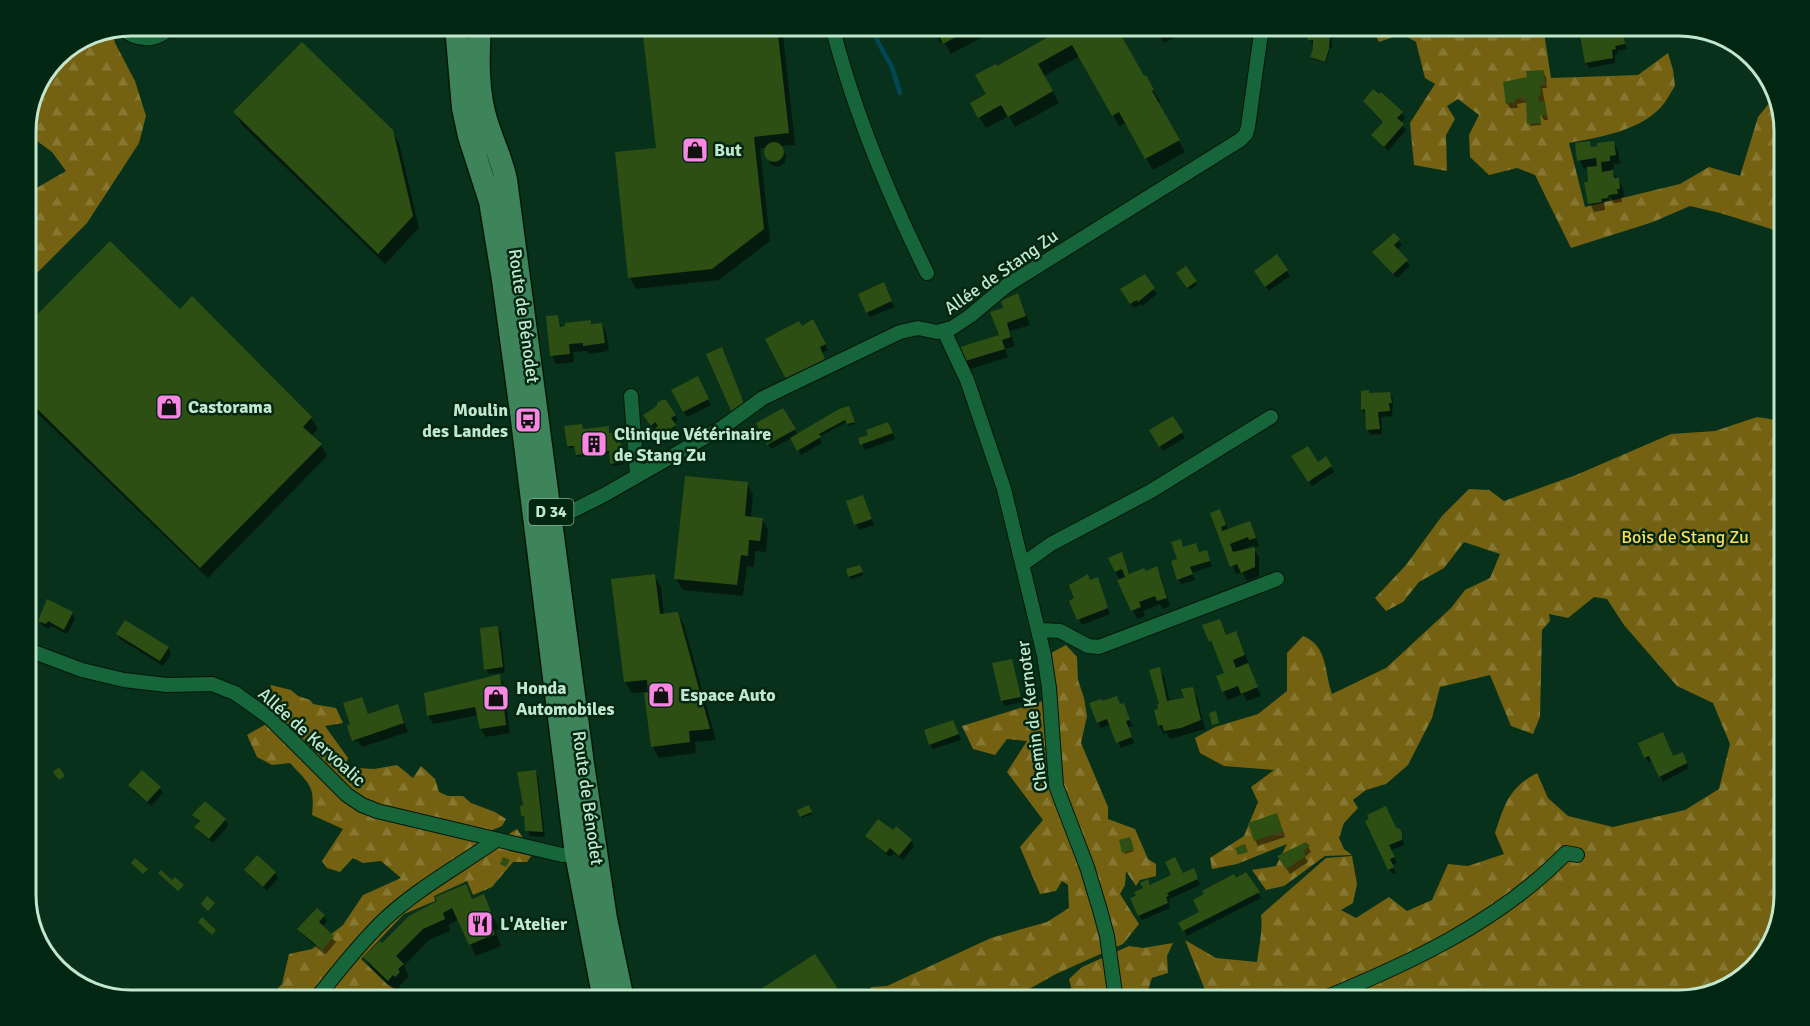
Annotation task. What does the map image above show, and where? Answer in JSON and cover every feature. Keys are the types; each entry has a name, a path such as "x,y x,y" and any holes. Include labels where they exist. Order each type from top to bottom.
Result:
{"main road":[{"name":"Route de Bénodet","path":"457,36 463,108 469,136 490,201 521,412 576,854 620,990"},
{"name":"Route de Bénodet","path":"479,36 482,102 487,123 502,160 506,180 552,516 604,938 604,990"}],"street":[{"path":"134,36 144,39 155,36"},
{"path":"835,36 847,81 883,179 927,273"},
{"name":"Allée de Stang Zu","path":"552,516 581,508 723,427 764,398 900,332 923,327 934,332 952,328 1006,286 1175,182 1246,134 1261,36"},
{"name":"Chemin de Kernoter","path":"944,331 967,380 1004,489 1040,630 1049,688 1056,786 1080,846 1098,902 1107,936 1115,990"},
{"path":"631,396 638,476"},
{"path":"521,412 532,435 542,510 552,516 541,526 537,543"},
{"path":"1023,564 1051,543 1150,491 1271,417"},
{"path":"1040,630 1060,631 1088,646 1099,646 1277,579"},
{"name":"Allée de Kervoalic","path":"36,653 82,670 115,679 167,685 212,684 225,688 258,707 347,795 362,805 392,815 496,840 562,855 576,854"},
{"path":"323,990 361,943 384,920 404,903 496,840"},
{"path":"1344,990 1390,971 1454,937 1525,891 1546,874 1566,853 1577,855"},
{"path":"576,854 589,863 604,938"}],"green space":[{"path":"1376,36 1396,36 1379,42"},
{"path":"1406,36 1545,36 1551,78 1638,75 1668,53 1675,86 1664,104 1653,115 1619,132 1569,143 1585,207 1680,184 1709,167 1740,176 1758,117 1769,103 1774,125 1774,230 1690,206 1653,222 1571,248 1535,175 1517,168 1489,175 1470,157 1469,135 1479,115 1458,99 1447,106 1455,119 1446,135 1447,171 1414,165 1410,123 1435,84 1425,78 1416,42"},
{"path":"114,38 135,81 146,116 139,143 87,223 36,274 36,188 66,171 52,152 36,140 39,107 46,89 68,60 84,49"},
{"name":"Bois de Stang Zu","path":"1757,417 1774,420 1774,895 1767,931 1746,962 1715,983 1679,990 1205,990 1185,940 1216,958 1257,962 1261,915 1326,858 1352,856 1357,884 1353,903 1341,910 1356,918 1389,897 1407,911 1432,900 1448,864 1468,866 1504,854 1495,833 1501,814 1509,798 1520,784 1537,773 1548,798 1568,816 1613,827 1685,810 1719,789 1730,744 1713,703 1677,686 1624,625 1607,599 1594,597 1568,618 1549,614 1550,621 1542,630 1540,717 1533,734 1511,726 1490,675 1440,687 1432,718 1408,765 1386,784 1366,790 1353,800 1358,808 1344,823 1339,838 1344,849 1352,855 1325,856 1284,886 1266,890 1252,870 1276,866 1287,844 1237,864 1212,869 1210,858 1244,836 1258,802 1251,787 1274,770 1224,766 1200,753 1195,738 1215,727 1258,714 1287,691 1287,653 1303,636 1311,640 1321,653 1332,694 1386,668 1451,608 1465,590 1490,578 1500,554 1464,542 1444,568 1419,582 1403,602 1386,611 1375,598 1406,565 1442,516 1469,489 1489,490 1504,501 1576,475 1671,434 1715,431"},
{"path":"1066,645 1077,657 1078,680 1087,716 1081,743 1108,807 1108,819 1135,829 1148,859 1156,864 1156,876 1140,880 1136,886 1126,871 1125,885 1120,894 1139,924 1123,944 1056,974 1027,990 870,990 871,987 887,986 991,938 1047,922 1069,908 1068,885 1062,881 1056,891 1040,894 1020,847 1043,820 1007,772 1027,741 1007,739 995,755 973,749 962,726 1046,700 1051,653"},
{"path":"271,685 291,690 313,704 336,708 343,723 325,726 348,758 344,773 347,777 358,768 374,769 397,765 413,778 421,766 435,779 439,792 448,796 463,796 471,803 506,819 502,826 481,835 504,837 517,829 533,853 527,862 513,862 492,887 473,895 467,881 434,896 435,901 404,914 361,959 388,985 400,990 276,990 282,984 289,954 312,949 343,925 363,895 401,878 381,861 363,863 353,858 340,872 327,868 322,861 343,829 312,815 313,797 310,786 290,763 272,765 257,757 247,735 268,723"},
{"path":"1173,943 1167,956 1168,973 1152,978 1148,990 1072,990 1069,979 1082,967 1129,946 1143,948"}],"building":[{"name":"But","path":"643,36 778,36 789,133 754,137 764,229 712,269 628,278 615,152 656,148"},
{"path":"940,36 958,36 943,44"},
{"path":"1050,36 1122,36 1144,76 1146,75 1154,90 1152,91 1180,140 1145,159 1119,112 1112,116 1072,45 1038,64 1053,91 1008,117 1001,105 978,118 970,103 986,94 975,75 996,64 997,66"},
{"path":"1306,36 1330,36 1325,62 1310,57 1313,40 1308,40"},
{"path":"1580,36 1623,36 1625,44 1615,46 1616,49 1612,50 1613,58 1585,63"},
{"path":"302,42 393,130 413,216 378,254 233,112"},
{"path":"1544,70 1545,82 1540,83 1541,96 1538,96 1539,102 1545,101 1546,115 1540,115 1541,123 1527,124 1526,97 1506,104 1503,82 1527,77 1526,71"},
{"path":"1373,89 1379,94 1381,92 1403,112 1397,118 1404,124 1384,147 1371,135 1383,122 1363,101"},
{"path":"1590,141 1591,147 1597,146 1597,143 1614,141 1616,155 1610,156 1610,161 1601,162 1602,172 1613,170 1614,178 1619,178 1620,189 1617,189 1618,194 1608,195 1608,198 1601,199 1602,202 1588,204 1584,182 1588,182 1587,167 1597,166 1596,158 1577,161 1575,143"},
{"path":"770,142 778,142 784,148 784,156 778,162 770,162 764,156 764,148"},
{"path":"1394,233 1400,239 1394,245 1408,260 1393,274 1372,252"},
{"name":"Castorama","path":"110,241 180,309 192,296 312,417 303,427 322,444 200,568 36,408 36,316"},
{"path":"1277,254 1288,270 1265,287 1254,271"},
{"path":"1186,266 1197,281 1187,288 1176,273"},
{"path":"1145,274 1155,288 1138,302 1137,300 1130,304 1120,289"},
{"path":"884,282 892,301 866,313 858,294"},
{"path":"1018,293 1026,316 1007,323 1011,337 1002,340 1005,349 962,362 957,348 999,335 990,312 1003,308 1001,301"},
{"path":"558,315 560,327 565,326 565,323 591,320 591,324 602,323 605,343 583,346 583,343 569,344 570,354 550,356 546,316"},
{"path":"813,319 826,344 820,347 825,359 787,381 765,339 799,321 802,326"},
{"path":"722,347 745,406 732,413 706,354"},
{"path":"698,376 709,399 683,412 671,390"},
{"path":"1369,390 1369,393 1390,392 1392,403 1389,403 1390,411 1378,412 1380,429 1366,430 1365,409 1361,410 1361,391"},
{"path":"662,400 666,400 676,415 671,418 676,425 660,436 655,428 658,426 655,422 651,426 643,415"},
{"path":"849,406 855,422 847,424 845,420 819,434 821,437 797,451 790,438 839,409"},
{"path":"783,408 796,429 767,445 756,423"},
{"path":"1173,416 1183,432 1159,447 1149,430"},
{"path":"888,422 893,433 860,445 858,438 868,435 866,430"},
{"name":"Clinique Vétérinaire de Stang Zu","path":"582,424 583,429 609,426 609,433 615,432 616,443 621,442 624,462 610,464 609,451 576,455 574,446 567,446 564,426"},
{"path":"1308,446 1318,462 1326,456 1332,466 1308,482 1291,456"},
{"path":"685,476 748,482 745,516 763,518 760,541 749,540 748,556 741,555 737,585 674,579"},
{"path":"863,495 872,519 854,525 846,501"},
{"path":"1220,509 1226,525 1221,527 1222,531 1250,521 1256,538 1249,540 1248,537 1230,544 1233,552 1255,547 1255,567 1241,573 1237,564 1230,567 1210,513"},
{"path":"1181,539 1183,547 1196,543 1199,552 1207,550 1210,561 1190,567 1193,574 1177,580 1171,561 1177,559 1171,542"},
{"path":"1122,552 1129,574 1157,566 1167,598 1157,601 1155,596 1139,602 1141,607 1131,611 1117,580 1125,577 1122,569 1115,572 1108,558"},
{"path":"860,565 863,572 848,577 846,569"},
{"path":"655,574 660,614 678,612 710,729 689,731 690,742 651,747 644,693 648,692 647,680 624,682 611,579"},
{"path":"1088,574 1090,580 1098,577 1108,608 1077,620 1069,601 1074,598 1069,585"},
{"path":"47,599 73,612 64,630 48,621 46,624 38,621"},
{"path":"1220,619 1226,635 1236,631 1245,655 1233,660 1236,668 1248,663 1258,687 1241,694 1238,686 1222,692 1216,676 1224,673 1202,625"},
{"path":"125,620 169,647 160,661 116,634"},
{"path":"498,626 503,667 484,670 480,628"},
{"path":"1012,659 1021,697 1001,701 992,663"},
{"path":"1160,667 1167,701 1184,698 1181,689 1193,687 1201,720 1181,728 1164,731 1162,725 1158,726 1154,710 1158,709 1157,704 1159,704 1149,670"},
{"path":"500,674 506,725 480,729 475,707 427,716 424,693"},
{"path":"1117,696 1120,704 1124,703 1130,720 1126,721 1132,737 1116,743 1107,719 1097,723 1089,703"},
{"path":"362,697 368,714 398,704 404,723 352,741 347,726 350,724 343,703"},
{"path":"1216,711 1219,723 1212,725 1209,713"},
{"path":"953,720 959,734 929,745 924,730"},
{"path":"1663,732 1673,756 1683,752 1687,763 1659,777 1649,756 1644,758 1638,743"},
{"path":"59,767 65,776 59,780 53,772"},
{"path":"142,770 161,787 147,802 128,785"},
{"path":"536,770 543,832 525,831 524,816 521,816 520,806 523,805 517,772"},
{"path":"205,801 226,819 209,839 194,827 200,821 192,815"},
{"path":"809,805 812,812 800,817 797,810"},
{"path":"1386,806 1396,828 1400,829 1402,834 1402,840 1389,845 1395,857 1390,859 1394,867 1388,870 1365,821 1369,819 1367,815"},
{"path":"1277,813 1283,831 1254,841 1248,823"},
{"path":"878,819 893,830 896,826 912,840 899,856 890,848 886,853 865,836"},
{"path":"1130,837 1134,849 1122,853 1119,840"},
{"path":"1306,842 1310,846 1303,851 1306,856 1286,869 1277,856"},
{"path":"1245,844 1248,852 1238,855 1235,848"},
{"path":"257,855 276,872 263,887 244,870"},
{"path":"503,857 510,860 506,867 500,864"},
{"path":"1175,857 1183,873 1194,868 1198,879 1167,893 1168,903 1138,916 1130,898 1136,896 1134,892 1143,888 1140,883 1148,879 1150,885 1171,875 1165,862"},
{"path":"135,858 148,869 143,874 131,863"},
{"path":"161,870 172,880 175,877 184,885 178,891 158,873"},
{"path":"1246,872 1260,892 1183,931 1178,923 1199,912 1193,900 1204,894 1202,891 1234,874 1236,878"},
{"path":"466,884 472,899 484,894 493,917 489,919 495,934 469,945 452,908 443,913 445,919 423,929 396,956 404,964 398,969 400,972 388,981 363,957 380,941 382,943 409,916 437,901 435,897"},
{"path":"207,896 215,903 208,911 201,904"},
{"path":"317,908 325,915 319,922 334,936 322,950 297,929"},
{"path":"202,917 216,930 212,935 198,922"},
{"path":"815,954 839,990 759,990"}],"waterway":[{"path":"876,36 892,67 900,93"}],"place":[{"name":"But","path":"695,150"},
{"name":"Castorama","path":"169,407"},
{"name":"Moulin des Landes","path":"528,420"},
{"name":"Clinique Vétérinaire de Stang Zu","path":"594,444"},
{"name":"Espace Auto","path":"661,695"},
{"name":"Honda Automobiles","path":"496,698"},
{"name":"L'Atelier","path":"480,924"}]}
